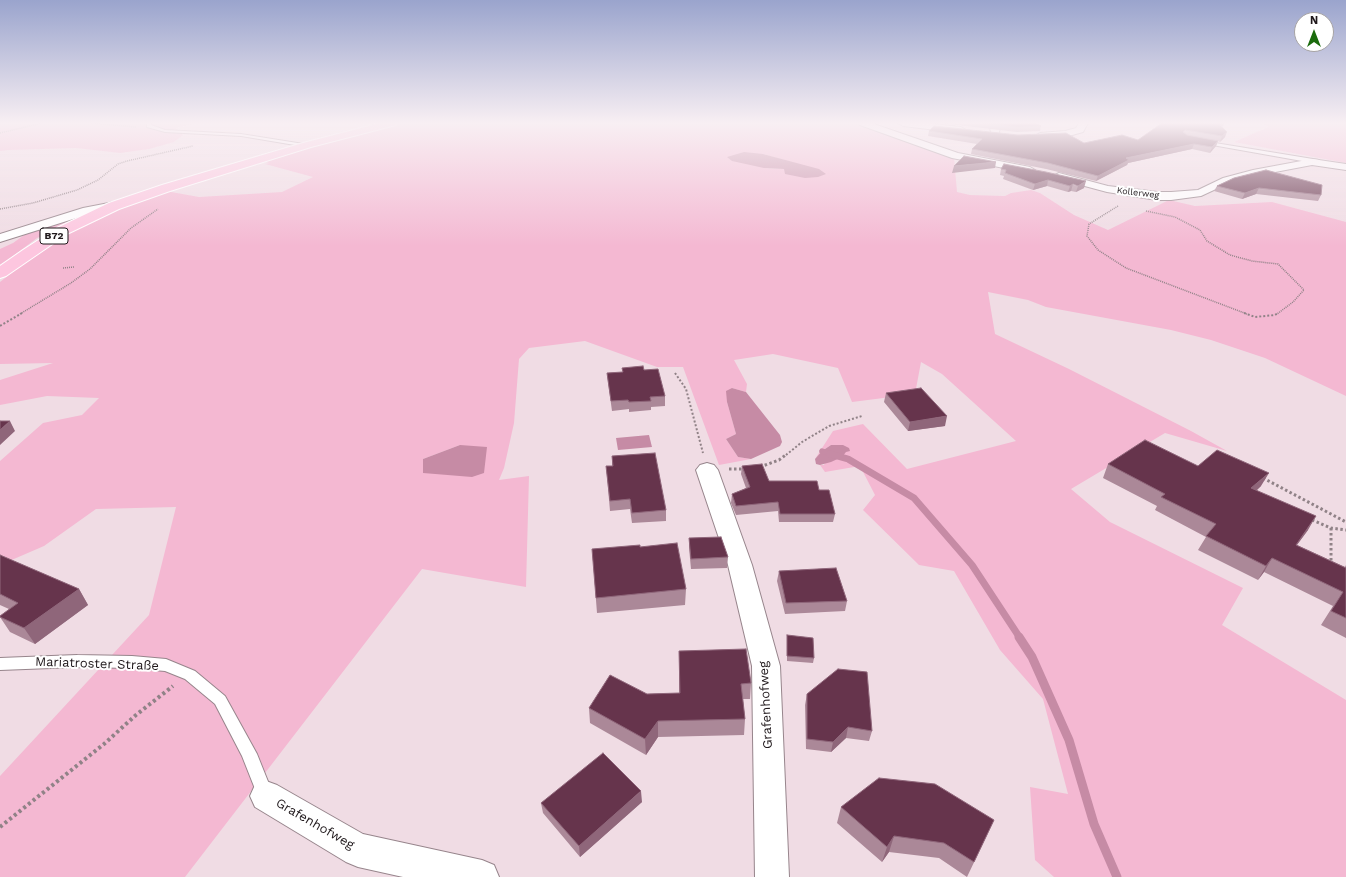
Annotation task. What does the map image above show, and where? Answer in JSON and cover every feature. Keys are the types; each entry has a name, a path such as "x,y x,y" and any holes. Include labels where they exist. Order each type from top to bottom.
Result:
{"main road":[{"name":"B72","path":"0,273 62,231 114,206 166,188 245,164"}],"street":[{"name":"Kollerweg","path":"997,164 1043,173 1106,189 1171,196 1201,193 1227,180 1244,175 1302,164"},
{"name":"Kollerweg","path":"1328,164 1346,168"},
{"path":"0,238 87,211 114,206"},
{"name":"Grafenhofweg","path":"707,470 740,565 766,666 772,877"},
{"name":"Grafenhofweg","path":"266,796 358,850 482,877"}],"lane":[{"name":"Mariatroster Straße","path":"0,664 77,661 132,662 166,666 190,675 220,700 249,754 266,796"}],"path":[{"path":"0,209 33,203 77,190 98,180 118,164"},
{"path":"1137,193 1090,224 1087,236 1098,250 1126,268 1255,317 1275,314 1293,302 1304,290 1278,264 1252,261 1230,255 1207,241 1200,230 1175,217 1140,210"},
{"path":"0,326 71,283 90,269 131,228 158,209"},
{"path":"63,268 74,268"},
{"path":"676,373 686,389 707,470 749,468"},
{"path":"756,468 779,460 802,442 829,426 862,416"},
{"path":"1260,476 1346,522"},
{"path":"1309,518 1331,528 1346,530"},
{"path":"1331,528 1332,566"},
{"path":"0,827 104,744 136,715 190,675"}],"shaded area":[{"path":"265,164 764,164 764,168 784,169 783,164 955,164 957,192 970,195 1005,196 1011,193 1031,190 1040,193 1074,215 1108,230 1169,200 1195,206 1272,202 1346,222 1346,396 1265,358 1211,340 1171,330 1046,307 1028,300 988,292 995,334 1069,369 1227,451 1165,433 1071,489 1110,522 1243,588 1222,625 1346,700 1346,877 1054,877 1035,860 1030,787 1068,794 1043,699 1000,650 954,571 919,565 863,510 875,495 860,466 825,472 820,465 824,465 831,445 822,451 815,459 833,431 863,424 907,469 1016,441 942,374 921,362 915,394 852,402 838,368 773,354 734,360 747,384 746,392 732,388 727,402 736,434 726,439 738,457 751,459 719,465 683,367 657,367 585,341 529,348 519,359 514,423 504,468 499,480 529,476 526,587 422,569 185,877 0,877 0,776 149,615 176,507 96,509 44,546 0,565 0,461 43,423 82,415 99,398 47,396 0,405 0,380 53,363 0,364 0,282 43,248 84,224 131,203 166,191 199,197 282,192 313,177","holes":["460,445 423,473 423,459"]},
{"path":"745,164 800,164 819,169 826,174 818,177 805,178 785,174 784,169 764,168"},
{"path":"87,214 37,238 0,266 0,249 13,243 27,233"},
{"path":"732,388 746,392 780,435 782,442 780,446 751,459 738,457 726,439 736,434 727,402 726,391"},
{"path":"649,435 652,447 618,450 616,438"},
{"path":"460,445 487,447 484,473 472,477 423,473 423,459"},
{"path":"831,445 843,445 849,448 850,451 831,462 820,465 816,464 815,459 822,451"}],"building":[{"path":"956,164 976,164 954,166"},
{"path":"1004,164 1086,181 1078,186 1073,184 1070,186 1048,180 1035,184 1005,173 1006,170 1001,169"},
{"path":"1052,164 1121,164 1098,176"},
{"path":"1266,170 1322,185 1321,195 1259,188 1245,193 1217,186 1234,178"},
{"path":"643,366 644,370 658,369 665,396 650,397 651,401 611,401 607,373 623,372 622,368"},
{"path":"921,388 947,416 910,422 886,393"},
{"path":"0,421 10,421 0,430"},
{"path":"1145,440 1198,466 1217,450 1269,473 1251,488 1316,516 1296,545 1346,568 1346,618 1331,611 1343,592 1272,558 1266,566 1206,536 1216,524 1161,497 1165,494 1108,464"},
{"path":"655,453 666,510 632,513 630,499 610,501 606,466 613,466 612,456"},
{"path":"762,464 769,481 817,481 819,490 829,490 835,514 780,514 778,502 736,506 732,494 750,487 742,466"},
{"path":"721,537 728,557 691,559 689,538"},
{"path":"677,543 686,589 596,598 592,549 640,545 640,547"},
{"path":"0,555 79,589 24,628 0,617 18,603 0,594"},
{"path":"836,568 847,601 786,603 779,571"},
{"path":"787,635 813,638 814,658 787,656"},
{"path":"746,649 751,683 741,684 745,719 658,721 645,739 589,708 610,675 647,694 680,693 679,651"},
{"path":"838,669 867,672 872,731 848,727 833,742 807,739 807,694"},
{"path":"603,753 641,791 579,846 541,803"},
{"path":"879,778 935,784 994,820 974,862 944,843 894,836 887,847 841,807"}],"waterway":[{"path":"822,451 834,455"},
{"path":"830,454 848,459 914,498 972,565 1020,638"},
{"path":"1019,637 1032,657 1069,740 1094,824 1117,877"}]}
